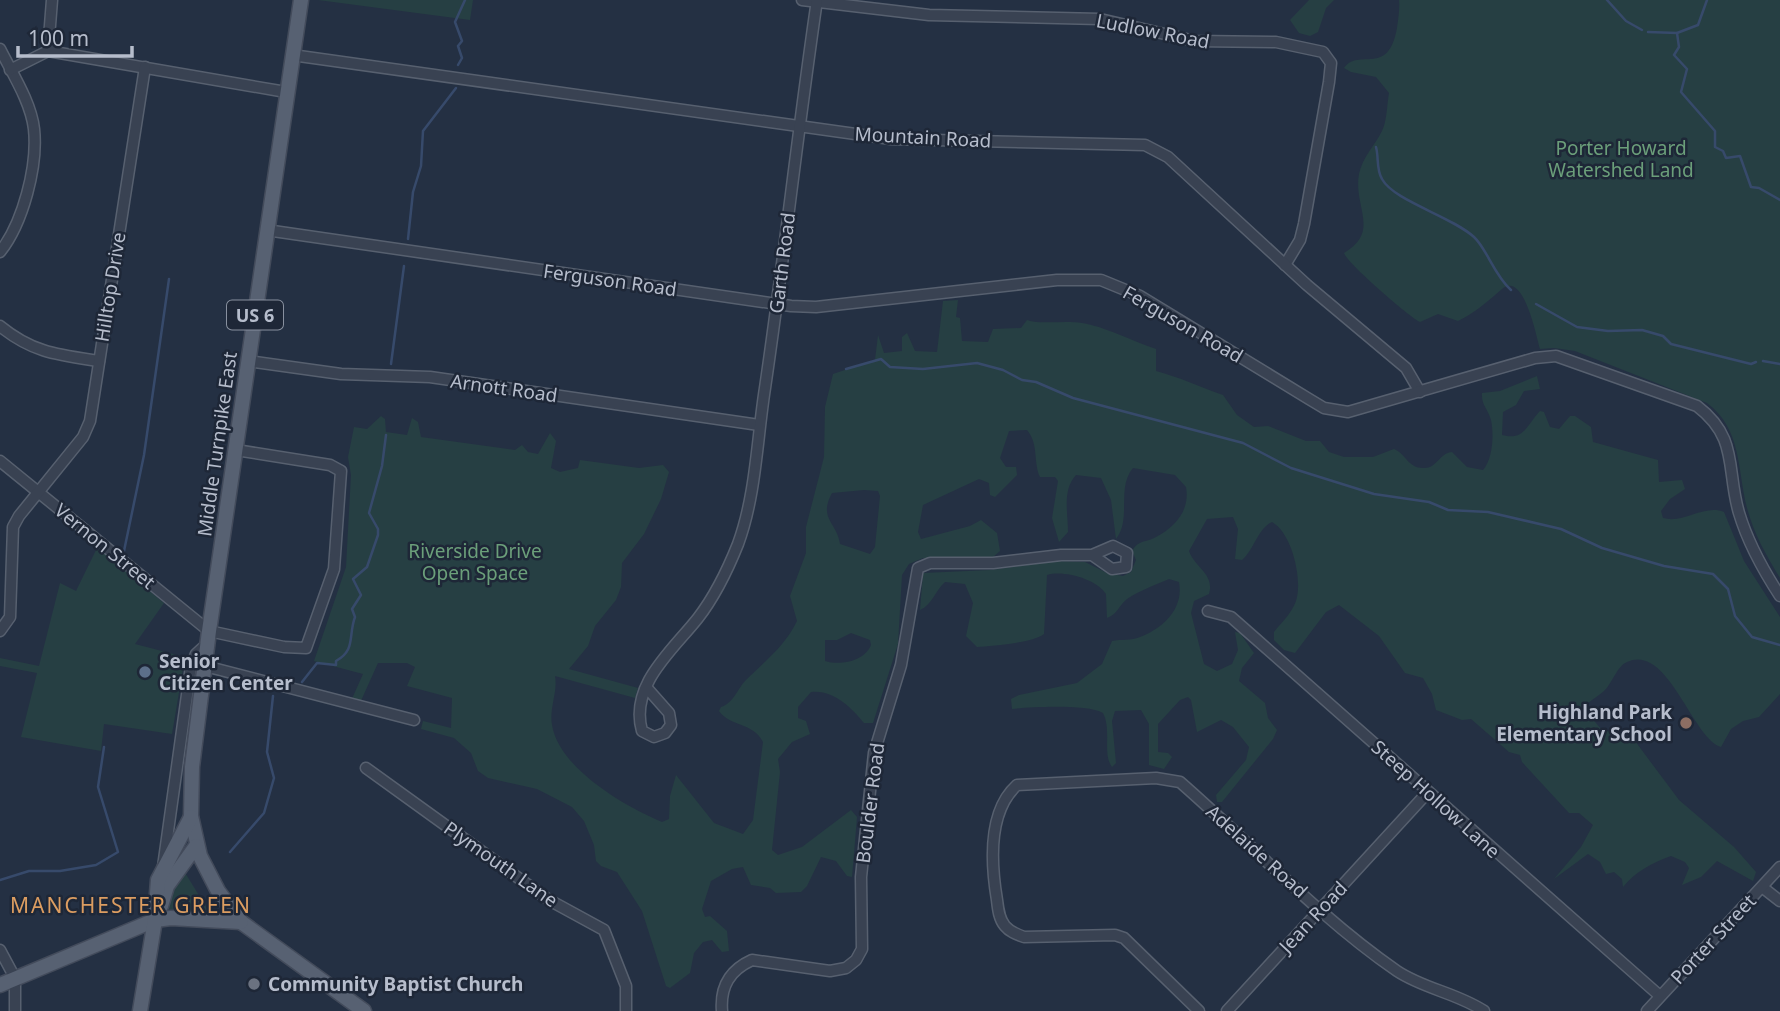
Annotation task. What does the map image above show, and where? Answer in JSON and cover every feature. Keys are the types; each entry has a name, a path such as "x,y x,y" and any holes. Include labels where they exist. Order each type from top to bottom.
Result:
{"main road":[{"name":"Middle Turnpike East","path":"140,1011 155,920 155,894 162,869 191,816 191,767 301,0"},
{"name":"US 6","path":"191,816 196,846 218,891 241,922 266,943 364,1011"},
{"name":"Middle Turnpike East","path":"155,920 167,886 196,846"},
{"path":"0,985 155,920 171,918 241,922"}],"street":[{"path":"48,51 52,0"},
{"name":"Ludlow Road","path":"803,0 929,15 1100,19 1195,41 1276,42 1323,52 1331,64 1304,224 1300,240 1284,265"},
{"name":"Garth Road","path":"646,687 653,671 712,596 744,526 777,304 798,126 817,1"},
{"path":"0,48 30,112 34,130 24,208 17,226 0,253"},
{"path":"10,69 48,51 286,92"},
{"name":"Mountain Road","path":"292,55 891,139 1145,145 1168,157 1284,265 1406,368 1420,391"},
{"name":"Hilltop Drive","path":"0,631 10,617 13,527 38,491 83,437 90,421 145,67"},
{"name":"Ferguson Road","path":"266,230 777,304 816,307 1058,280 1101,280 1139,296 1324,408 1348,412 1535,358 1556,356 1697,406 1714,419 1727,442 1739,512 1752,547 1780,596"},
{"path":"0,326 20,343 34,349 99,361"},
{"name":"Arnott Road","path":"248,361 341,374 430,377 759,425"},
{"path":"209,637 306,648 334,569 341,471 330,465 236,450"},
{"name":"Vernon Street","path":"0,461 209,637"},
{"name":"Boulder Road","path":"722,1011 723,988 730,975 752,960 830,971 846,968 856,960 862,949 861,877 874,753 901,665 918,568 930,563 993,563 1061,555 1092,555"},
{"name":"Steep Hollow Lane","path":"1208,611 1231,617 1660,996"},
{"name":"Middle Turnpike East","path":"162,869 191,666 209,637"},
{"path":"205,666 414,720"},
{"name":"Plymouth Lane","path":"366,768 549,900 604,930 626,986 626,1011"},
{"name":"Adelaide Road","path":"1199,1011 1124,938 1115,935 1024,937 1003,925 992,872 998,815 1007,793 1017,785 1027,783 1156,778 1180,782 1321,908 1399,973 1452,993 1484,1011"},
{"name":"Jean Road","path":"1227,1011 1428,792"},
{"name":"Porter Street","path":"1647,1011 1780,867"},
{"path":"1762,887 1780,901"},
{"path":"0,950 15,978 15,1011"}],"green space":[{"path":"318,0 473,0 470,20"},
{"path":"1309,0 1334,0 1326,8 1318,32 1310,36 1299,33 1290,20"},
{"name":"Porter Howard Watershed Land","path":"1399,0 1780,0 1780,578 1750,518 1736,451 1727,425 1707,403 1575,351 1540,349 1528,307 1517,289 1510,286 1458,321 1438,314 1420,322 1379,289 1344,253 1355,245 1361,236 1363,218 1359,174 1363,162 1384,127 1389,93 1376,77 1344,68 1350,62 1373,59 1387,52 1397,28"},
{"name":"Riverside Drive Open Space","path":"958,300 956,317 960,318 962,341 988,342 993,329 1021,328 1027,320 1082,323 1119,334 1156,349 1156,371 1223,395 1237,415 1254,427 1268,426 1306,441 1320,441 1329,452 1344,457 1373,457 1394,449 1414,466 1428,468 1452,452 1467,467 1483,470 1491,453 1492,432 1482,393 1500,391 1537,376 1540,389 1524,391 1516,405 1503,412 1502,435 1520,434 1540,411 1544,412 1550,427 1559,429 1570,416 1575,416 1591,427 1593,442 1658,460 1659,482 1682,480 1685,489 1670,499 1661,511 1663,518 1679,518 1709,510 1724,512 1744,561 1780,617 1780,694 1759,717 1743,721 1731,729 1721,747 1710,740 1667,678 1655,666 1642,660 1623,664 1607,688 1583,708 1602,730 1623,734 1635,741 1679,800 1734,847 1756,872 1753,881 1717,861 1701,877 1682,885 1689,868 1685,862 1671,856 1644,868 1623,887 1622,879 1614,872 1606,874 1600,862 1588,854 1554,879 1581,847 1593,825 1579,813 1569,813 1522,762 1520,755 1509,752 1471,719 1462,720 1436,710 1432,694 1423,678 1405,673 1379,636 1339,605 1326,612 1295,653 1284,650 1274,640 1274,632 1296,601 1298,581 1290,546 1272,522 1263,529 1242,560 1235,559 1238,529 1233,517 1207,519 1189,551 1207,576 1210,587 1209,594 1194,601 1191,613 1204,664 1217,671 1232,664 1238,650 1235,632 1240,633 1254,653 1242,668 1239,681 1265,703 1268,718 1277,730 1273,739 1222,802 1217,802 1216,795 1246,760 1249,747 1233,727 1221,720 1197,732 1191,700 1188,697 1180,700 1158,724 1158,752 1168,753 1172,757 1164,769 1149,765 1149,724 1141,710 1115,711 1112,721 1116,763 1112,767 1109,762 1107,727 1103,713 1072,707 1012,709 1011,699 1019,695 1077,683 1102,664 1112,641 1137,638 1164,623 1178,601 1179,582 1169,579 1137,593 1107,618 1106,594 1095,584 1071,575 1047,575 1044,634 1022,642 977,647 966,636 973,603 965,584 945,582 928,605 920,610 923,573 990,570 1057,561 1085,562 1107,573 1123,576 1131,572 1136,560 1132,551 1135,547 1163,533 1176,522 1184,510 1187,495 1186,487 1175,475 1133,468 1125,485 1123,522 1116,539 1111,500 1101,478 1076,475 1067,495 1068,532 1059,542 1052,518 1058,481 1055,477 1040,477 1035,447 1027,430 1009,431 1000,458 1006,467 1016,467 1017,475 995,497 990,495 989,483 979,479 923,505 918,532 921,539 970,526 981,520 997,533 1000,551 992,558 923,558 909,564 902,575 898,644 873,723 864,723 848,706 827,693 811,692 798,707 798,718 806,721 810,734 792,742 778,759 780,772 772,850 778,855 802,847 851,810 857,817 852,877 847,876 836,861 821,857 807,886 801,892 776,893 770,888 751,885 743,867 732,869 711,881 702,909 705,917 710,916 727,931 729,951 722,952 712,940 703,942 694,953 690,973 670,988 666,986 642,911 617,872 601,866 596,861 594,845 584,821 572,807 537,789 488,778 478,771 471,753 454,738 421,729 423,721 451,728 452,698 407,686 415,667 407,663 378,663 360,703 351,701 363,674 314,661 346,567 351,475 348,457 354,427 367,429 381,416 385,419 386,432 407,435 412,418 418,422 421,437 515,450 522,445 528,452 538,454 550,433 556,441 551,468 560,472 578,468 580,460 639,468 663,465 669,472 661,499 644,534 622,563 621,587 616,600 595,626 588,646 569,669 638,688 635,698 555,676 552,725 557,741 567,756 595,784 612,796 662,822 669,819 670,796 676,775 714,823 743,834 753,820 763,742 753,731 729,720 719,711 781,645 797,621 790,596 806,553 806,527 824,457 825,407 833,374 875,360 878,335 884,353 902,351 902,337 907,333 915,351 937,352 943,301","holes":["878,491 880,496 875,547 870,554 840,544 827,509 832,493","851,633 870,640 868,650 851,661 825,661 825,640 837,640"]},
{"path":"97,548 164,603 135,644 185,657 172,734 104,724 101,751 21,737 37,673 0,666 0,658 39,666 60,583 76,591"},
{"path":"184,871 211,915 169,909 172,890"}],"waterway":[{"path":"458,65 462,58 458,46 462,41 455,22 465,0"},
{"path":"1607,0 1626,21 1642,30"},
{"path":"1677,33 1698,25 1707,0"},
{"path":"1648,32 1677,33 1679,47 1674,55 1687,69 1681,92 1715,131 1715,147 1723,151 1726,158 1740,156 1751,187 1759,188 1780,200"},
{"path":"408,239 413,192 421,166 423,131 456,88"},
{"path":"1376,147 1380,175 1388,187 1474,237 1511,290"},
{"path":"391,364 404,266"},
{"path":"124,551 144,455 169,279"},
{"path":"1536,304 1577,327 1608,331 1642,330 1663,336 1671,344 1751,364 1756,362"},
{"path":"846,369 881,359 890,367 923,369 977,363 1003,370 1022,380 1036,382 1073,398 1243,443 1291,468 1374,494 1429,502 1448,510 1488,512 1561,529 1602,548 1664,566 1713,574 1728,589 1735,616 1752,637 1780,645"},
{"path":"1763,361 1780,364"},
{"path":"302,682 317,663 336,665 336,661 349,647 355,617 352,609 361,595 353,579 367,567 378,535 378,529 369,513 382,466 386,435"},
{"path":"230,852 264,813 274,778 267,752 273,696"},
{"path":"0,880 29,871 60,871 96,865 118,852 98,787 104,747"}],"place":[{"name":"Senior Citizen Center","path":"145,672"},
{"name":"Highland Park Elementary School","path":"1686,723"},
{"name":"Community Baptist Church","path":"254,984"}],"district":[{"name":"MANCHESTER GREEN","path":"131,905"}]}
